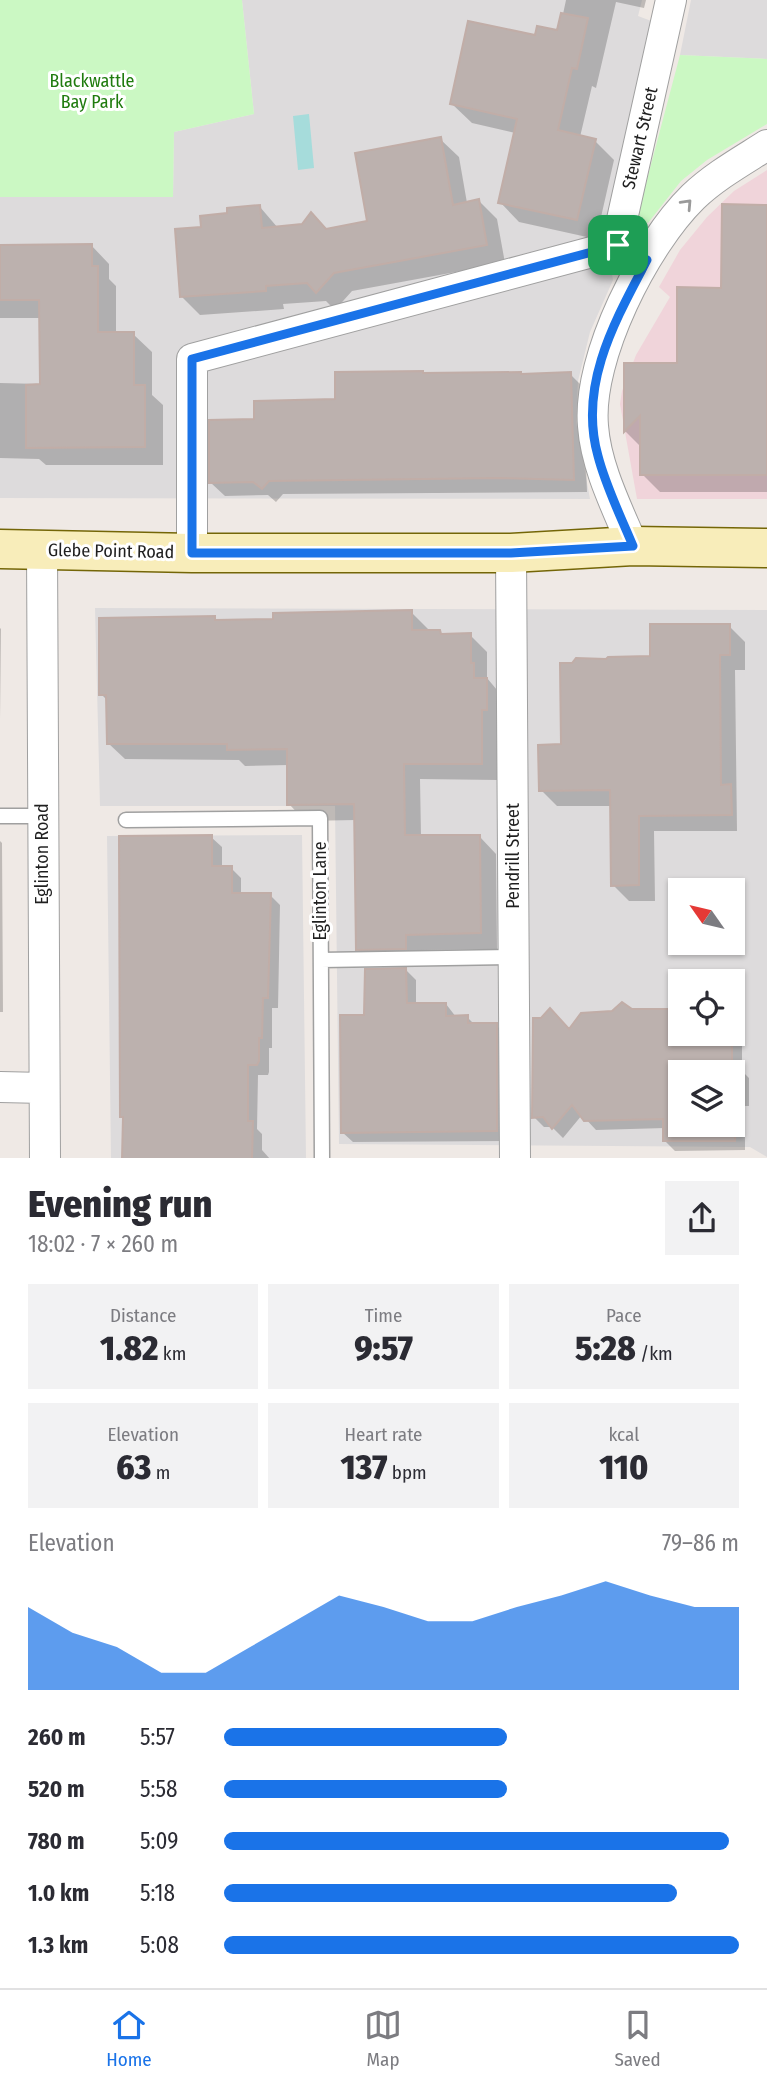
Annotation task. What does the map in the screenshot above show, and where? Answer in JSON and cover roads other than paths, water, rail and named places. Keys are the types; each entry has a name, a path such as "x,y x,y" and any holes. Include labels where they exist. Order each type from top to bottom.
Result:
{"street":[{"name":"Stewart Street","path":"618,245 619,230 671,0"},
{"path":"633,546 599,459 592,414 604,348 647,260 667,229 692,198 767,145"},
{"path":"192,553 192,359 618,245 647,260"},
{"name":"Glebe Point Road","path":"0,549 192,553 511,553 633,546 767,548"},
{"name":"Eglinton Road","path":"42,549 45,1158"},
{"name":"Pendrill Street","path":"511,553 515,1158"},
{"path":"0,1087 44,1088"}],"lane":[{"path":"0,816 42,816"},
{"name":"Eglinton Lane","path":"126,820 320,818 322,1158"},
{"path":"321,960 513,957"}],"water":[{"path":"309,114 314,168 298,170 293,116"}],"park label":[{"name":"Blackwattle Bay Park","path":"92,91"}]}
